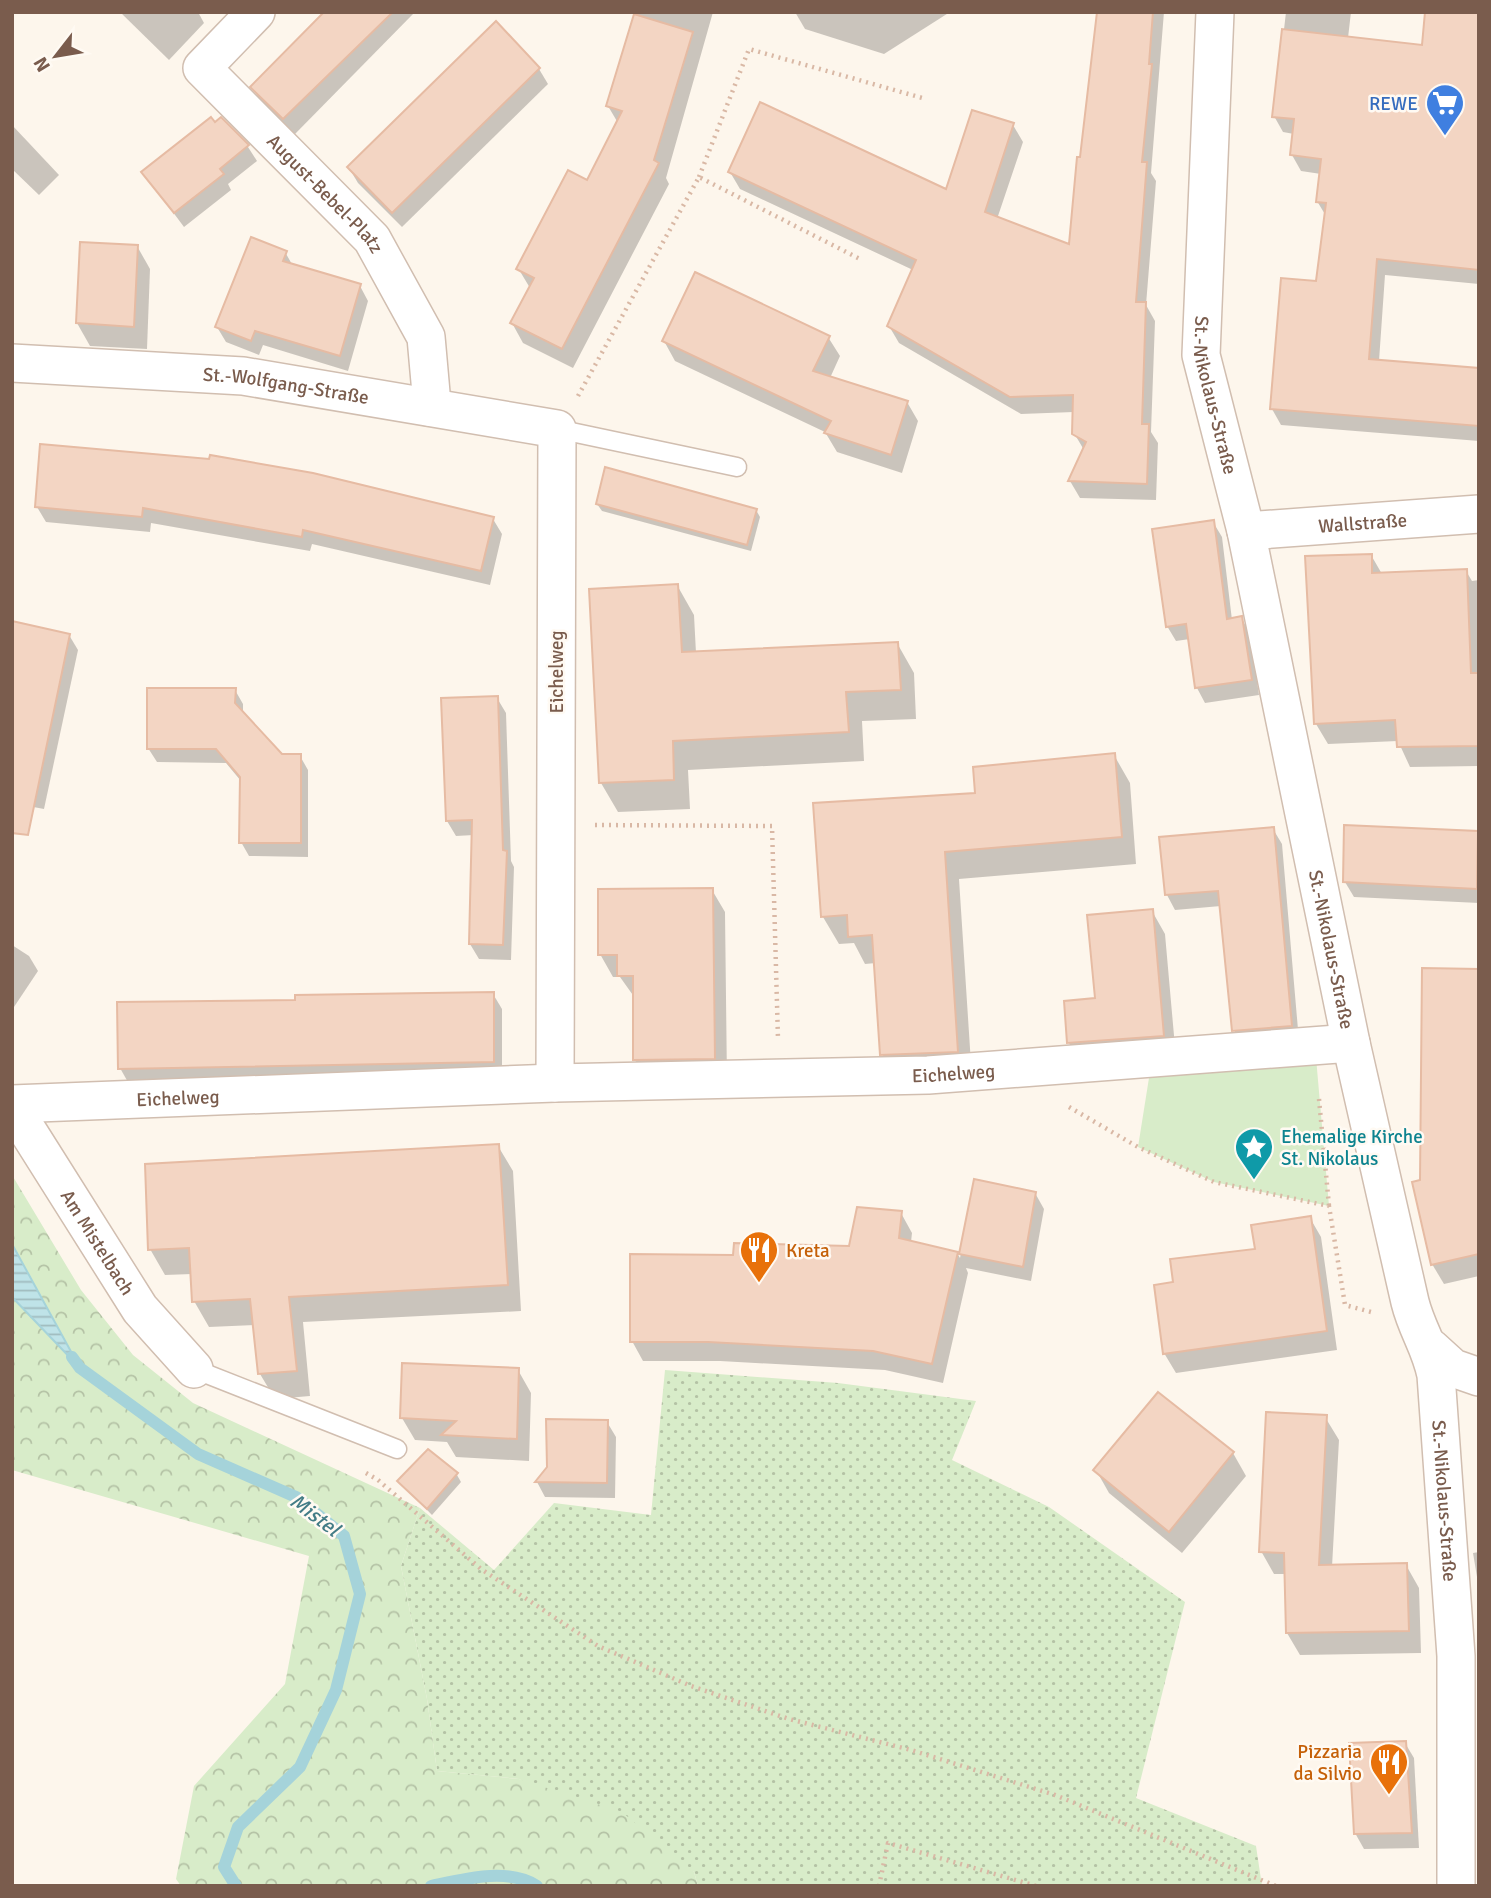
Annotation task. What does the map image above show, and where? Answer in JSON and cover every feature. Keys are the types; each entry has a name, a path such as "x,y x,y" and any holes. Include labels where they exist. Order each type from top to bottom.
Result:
{"street":[{"name":"St.-Nikolaus-Straße","path":"1214,12 1201,355 1246,531 1351,1043 1423,1336 1436,1375 1456,1657 1456,1886"},
{"name":"August-Bebel-Platz","path":"252,13 202,68 372,239 426,337 431,393 429,407"},
{"name":"St.-Wolfgang-Straße","path":"12,363 243,376 557,429"},
{"name":"Eichelweg","path":"555,1083 557,429"},
{"name":"Wallstraße","path":"1246,531 1479,514"},
{"name":"Eichelweg","path":"12,1105 555,1083 994,1072 1351,1043"},
{"name":"Am Mistelbach","path":"12,1105 140,1309 194,1369"},
{"path":"1423,1336 1452,1368 1479,1377"}],"lane":[{"path":"557,429 737,467"},
{"path":"194,1369 397,1449"}],"path":[{"path":"557,429 699,177 749,49 926,99"},
{"path":"699,177 860,259"},
{"path":"555,825 772,827 780,1079"},
{"path":"1315,1046 1329,1206 1345,1305 1423,1336"},
{"path":"1067,1105 1138,1147 1214,1182 1329,1206"},
{"path":"378,1479 481,1569 598,1646 691,1686 789,1718 911,1750 1055,1795 1276,1886"},
{"path":"879,1886 888,1843 1036,1886"}],"green space":[{"path":"1315,1046 1329,1206 1214,1182 1138,1147 1152,1059"},
{"path":"12,1175 81,1290 133,1355 193,1403 420,1508 401,1566 427,1699 437,1771 519,1779 622,1812 694,1872 698,1886 181,1886 176,1879 194,1786 285,1684 309,1556 12,1470 12,1297 78,1365 12,1244"},
{"path":"665,1370 838,1383 976,1401 952,1460 1049,1507 1185,1602 1136,1798 1256,1846 1262,1886 698,1886 694,1872 519,1779 437,1771 427,1699 401,1566 420,1508 494,1570 554,1503 651,1515"}],"water":[{"path":"12,1244 80,1368 12,1297"}],"building":[{"path":"324,12 393,12 283,119 250,87"},
{"path":"1097,12 1153,12 1149,64 1152,64 1142,162 1147,162 1136,302 1146,302 1142,424 1149,424 1147,484 1068,481 1086,442 1072,434 1073,395 1010,397 887,326 916,260 728,172 760,102 946,189 972,110 1014,123 985,212 1069,244 1077,157 1080,157"},
{"path":"1425,12 1479,12 1479,270 1377,259 1369,359 1479,368 1479,426 1270,409 1281,278 1316,281 1326,203 1316,202 1321,159 1290,155 1294,119 1272,117 1282,29 1422,45"},
{"path":"634,14 693,32 654,160 659,163 562,349 510,323 534,278 516,269 568,170 587,180 622,111 606,106"},
{"path":"496,21 540,68 392,213 347,167"},
{"path":"211,117 215,122 221,117 249,145 220,169 224,174 174,213 141,172"},
{"path":"251,237 287,251 283,261 361,284 340,356 255,331 251,341 215,327"},
{"path":"80,242 138,245 134,327 76,323"},
{"path":"695,272 830,336 813,371 908,401 891,455 824,433 831,421 662,341"},
{"path":"40,444 209,459 210,455 313,473 494,517 481,571 303,530 302,537 143,508 142,517 35,507"},
{"path":"605,467 757,509 747,545 596,504"},
{"path":"1214,520 1227,619 1242,616 1252,680 1195,688 1186,624 1166,627 1152,529"},
{"path":"1372,554 1372,573 1467,569 1471,673 1479,673 1479,746 1397,747 1395,720 1314,724 1305,556"},
{"path":"678,584 682,652 898,642 901,690 846,692 849,732 673,741 674,780 599,783 589,589"},
{"path":"12,621 70,634 28,835 12,833"},
{"path":"147,688 236,688 235,703 282,754 301,754 301,843 239,843 240,777 216,749 147,749"},
{"path":"498,696 503,850 507,851 503,945 469,944 472,820 446,821 441,698"},
{"path":"1115,753 1122,837 945,852 958,1052 880,1055 872,935 848,937 847,915 821,917 813,803 975,793 973,767"},
{"path":"1344,825 1478,831 1477,889 1343,882"},
{"path":"1274,827 1292,1026 1232,1031 1218,891 1165,895 1159,837"},
{"path":"713,888 715,1059 633,1060 633,976 617,976 617,955 598,955 598,889"},
{"path":"1153,909 1164,1036 1067,1043 1064,1001 1095,998 1087,915"},
{"path":"1422,968 1479,969 1479,1254 1431,1265 1412,1182 1420,1180"},
{"path":"494,992 494,1062 118,1069 117,1002 295,1000 295,995"},
{"path":"499,1144 508,1285 289,1297 297,1371 258,1374 250,1299 192,1302 189,1248 148,1250 145,1164"},
{"path":"974,1179 1036,1192 1023,1267 959,1254"},
{"path":"857,1207 902,1211 899,1238 958,1252 932,1364 873,1351 708,1342 630,1342 630,1254 733,1255 734,1243 849,1246"},
{"path":"1311,1216 1327,1331 1163,1354 1154,1285 1173,1282 1170,1259 1255,1249 1251,1225"},
{"path":"402,1363 519,1368 517,1439 441,1435 456,1421 400,1418"},
{"path":"1158,1392 1234,1452 1169,1532 1093,1470"},
{"path":"1266,1412 1327,1415 1319,1565 1407,1563 1409,1631 1286,1633 1284,1553 1259,1552"},
{"path":"546,1419 608,1420 607,1483 535,1482 547,1467"},
{"path":"428,1449 458,1473 427,1509 397,1481"},
{"path":"1406,1741 1412,1833 1354,1834 1349,1743"}],"waterway":[{"name":"Mistel","path":"72,1357 80,1368 198,1454 296,1497 344,1536 360,1594 336,1690 300,1767 238,1827 224,1867 236,1886"},
{"name":"Mistel","path":"431,1886 486,1876 513,1877 537,1886"}],"place":[{"name":"REWE","path":"1445,137"},
{"name":"Ehemalige Kirche St. Nikolaus","path":"1254,1181"},
{"name":"Kreta","path":"759,1284"},
{"name":"Pizzaria da Silvio","path":"1389,1796"}]}
